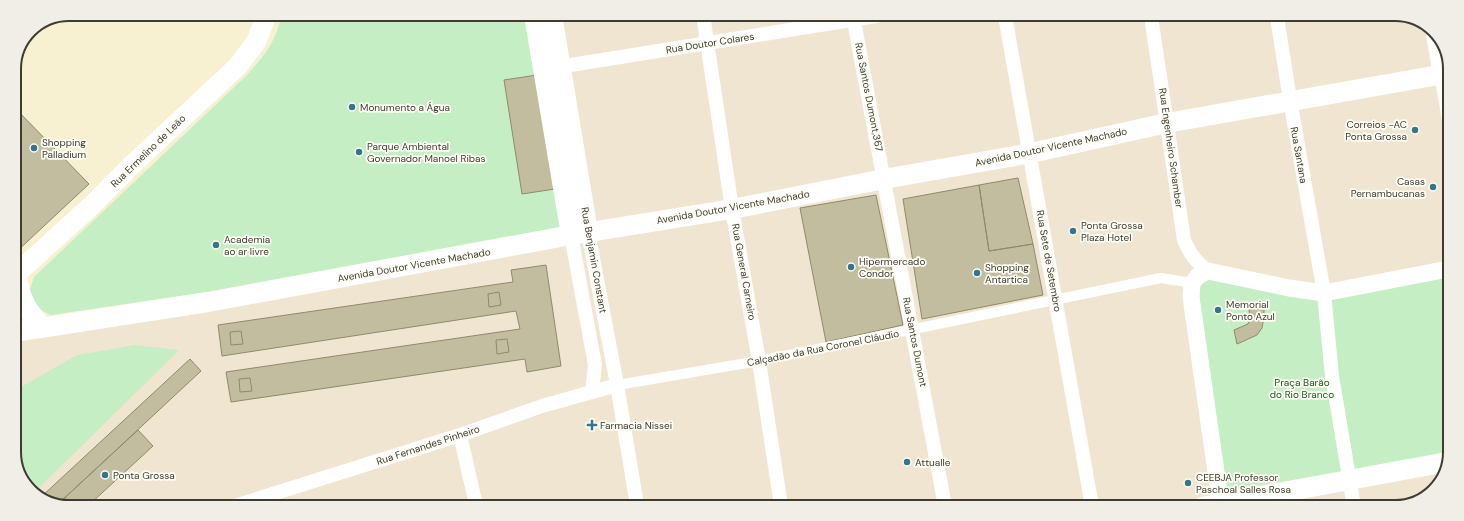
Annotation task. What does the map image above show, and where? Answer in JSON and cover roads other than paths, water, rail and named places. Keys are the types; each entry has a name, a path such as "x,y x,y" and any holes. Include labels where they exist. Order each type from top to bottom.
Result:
{"main road":[{"name":"Rua Ermelino de Leão","path":"21,270 238,66 256,42 264,21"},
{"name":"Rua Benjamin Constant","path":"536,21 552,68 580,233"},
{"name":"Rua Benjamin Constant","path":"552,21 552,68"},
{"name":"Avenida Doutor Vicente Machado","path":"21,331 208,302 580,233 732,209 884,178 1031,153 1167,122 1443,74"},
{"path":"21,297 30,315 43,327"},
{"path":"1242,500 1441,463"}],"street":[{"name":"Rua General Carneiro","path":"705,21 732,209 759,361 780,500"},
{"name":"Rua Doutor Colares","path":"552,68 836,21"},
{"name":"Rua Santos Dumont,367","path":"855,21 884,178"},
{"name":"Rua Sete de Setembro","path":"1006,21 1031,153 1091,500"},
{"name":"Rua Engenheiro Schamber","path":"1152,21 1184,240 1189,253 1196,262 1208,271"},
{"name":"Rua Santana","path":"1279,21 1290,100 1324,293 1332,376 1353,500"},
{"name":"Rua Santos Dumont","path":"884,178 944,500"},
{"name":"Rua Benjamin Constant","path":"580,233 617,385 636,500"},
{"name":"Rua Benjamin Constant","path":"580,233 596,366 592,391"},
{"path":"1214,500 1191,297 1192,283 1198,276 1208,271 1289,288 1324,293 1443,270"},
{"name":"Calçadão da Rua Coronel Cláudio","path":"617,385 759,361 1056,301 1161,278 1192,283"},
{"name":"Rua Fernandes Pinheiro","path":"259,500 460,435 542,406 617,385"},
{"path":"460,435 475,500"}],"place":[{"name":"Monumento a Água","path":"352,107"},
{"name":"Correios -AC Ponta Grossa","path":"1415,130"},
{"name":"Shopping Palladium","path":"34,148"},
{"name":"Parque Ambiental Governador Manoel Ribas","path":"359,152"},
{"name":"Casas Pernambucanas","path":"1433,187"},
{"name":"Ponta Grossa Plaza Hotel","path":"1073,231"},
{"name":"Academia ao ar livre","path":"216,245"},
{"name":"Hipermercado Condor","path":"851,267"},
{"name":"Shopping Antartica","path":"977,273"},
{"name":"Memorial Ponto Azul","path":"1218,310"},
{"name":"Farmacia Nissei","path":"592,425"},
{"name":"Attualle","path":"907,462"},
{"name":"Ponta Grossa","path":"105,475"},
{"name":"CEEBJA Professor Paschoal Salles Rosa","path":"1188,483"}],"park label":[{"name":"Praça Barão do Rio Branco","path":"1302,388"}]}
